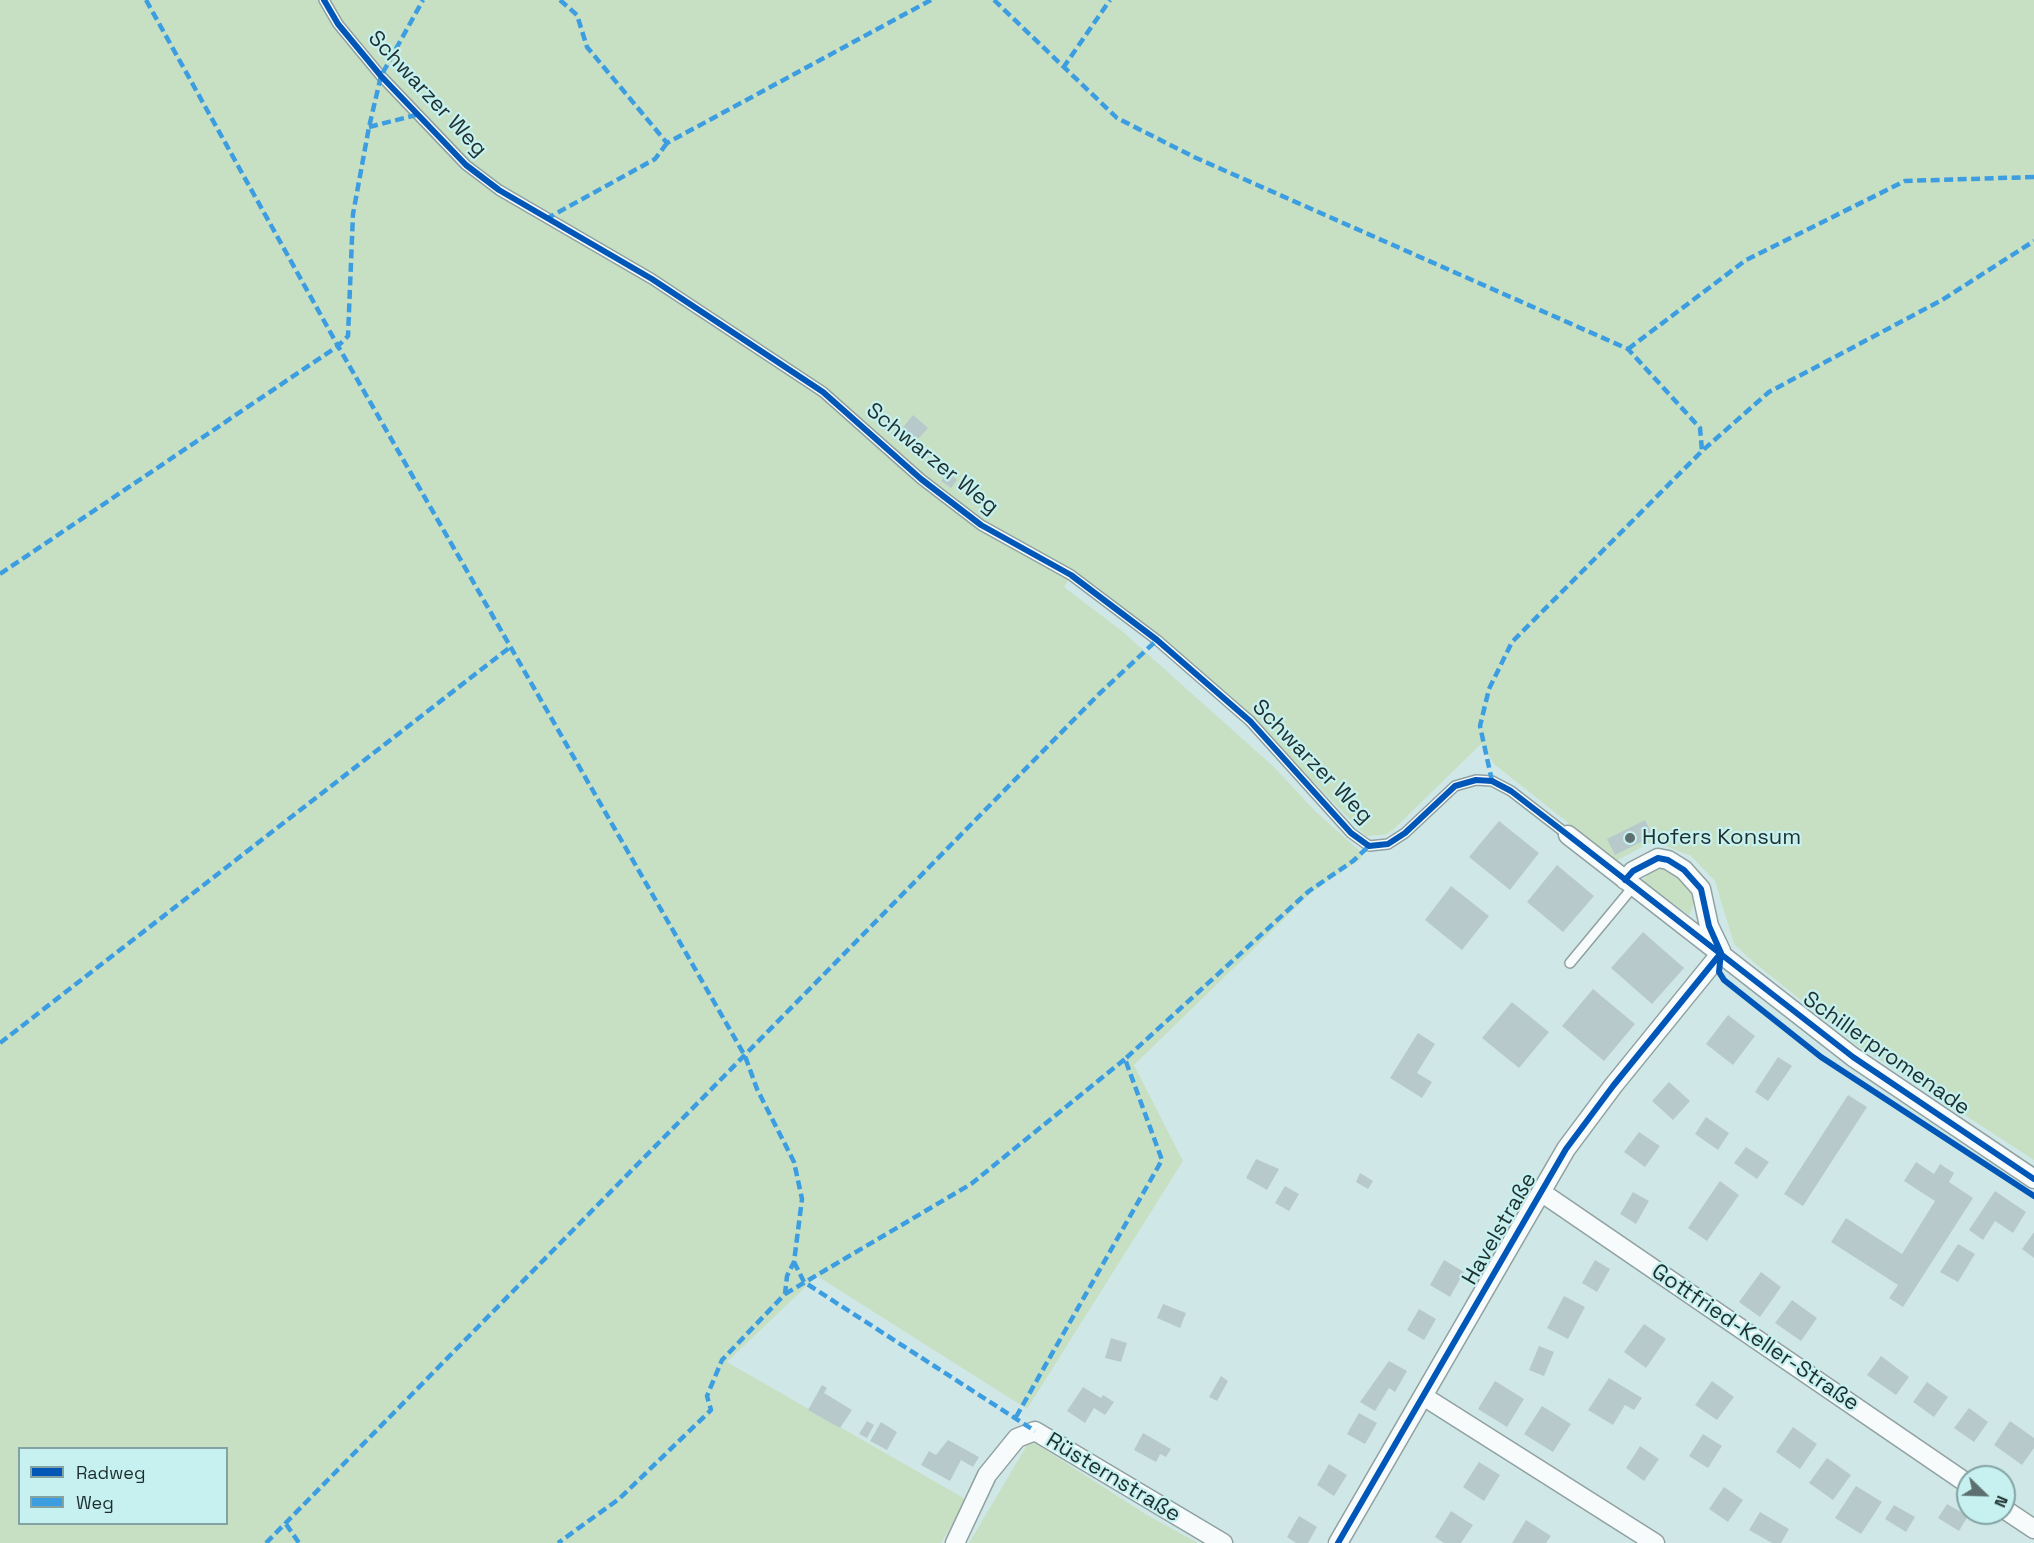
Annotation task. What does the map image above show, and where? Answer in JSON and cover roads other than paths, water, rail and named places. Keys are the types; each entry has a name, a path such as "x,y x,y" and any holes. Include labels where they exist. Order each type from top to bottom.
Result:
{"street":[{"name":"Schwarzer Weg","path":"1568,835 1610,868"},
{"name":"Schillerpromenade","path":"1629,884 1633,871 1658,858 1668,860 1684,870 1701,889 1709,926 1721,953"},
{"name":"Schillerpromenade","path":"1610,868 1854,1057 2034,1179"},
{"name":"Havelstraße","path":"1338,1543 1582,1125 1721,953"},
{"name":"Gottfried-Keller-Straße","path":"1541,1192 1956,1476"},
{"path":"1423,1396 1655,1543"},
{"name":"Rüsternstraße","path":"956,1543 987,1475 1017,1438 1035,1431 1223,1543"},
{"path":"2016,1517 2034,1529"}],"lane":[{"name":"Schwarzer Weg","path":"324,0 338,24 381,76 466,165 499,190 652,279 823,392 921,479 981,525 1080,583 1156,640 1250,721 1351,833 1369,846 1388,844 1405,833 1455,786 1476,780 1492,782 1511,791 1568,835"},
{"path":"1570,963 1629,884"}],"place":[{"name":"Hofers Konsum","path":"1630,838"}]}
